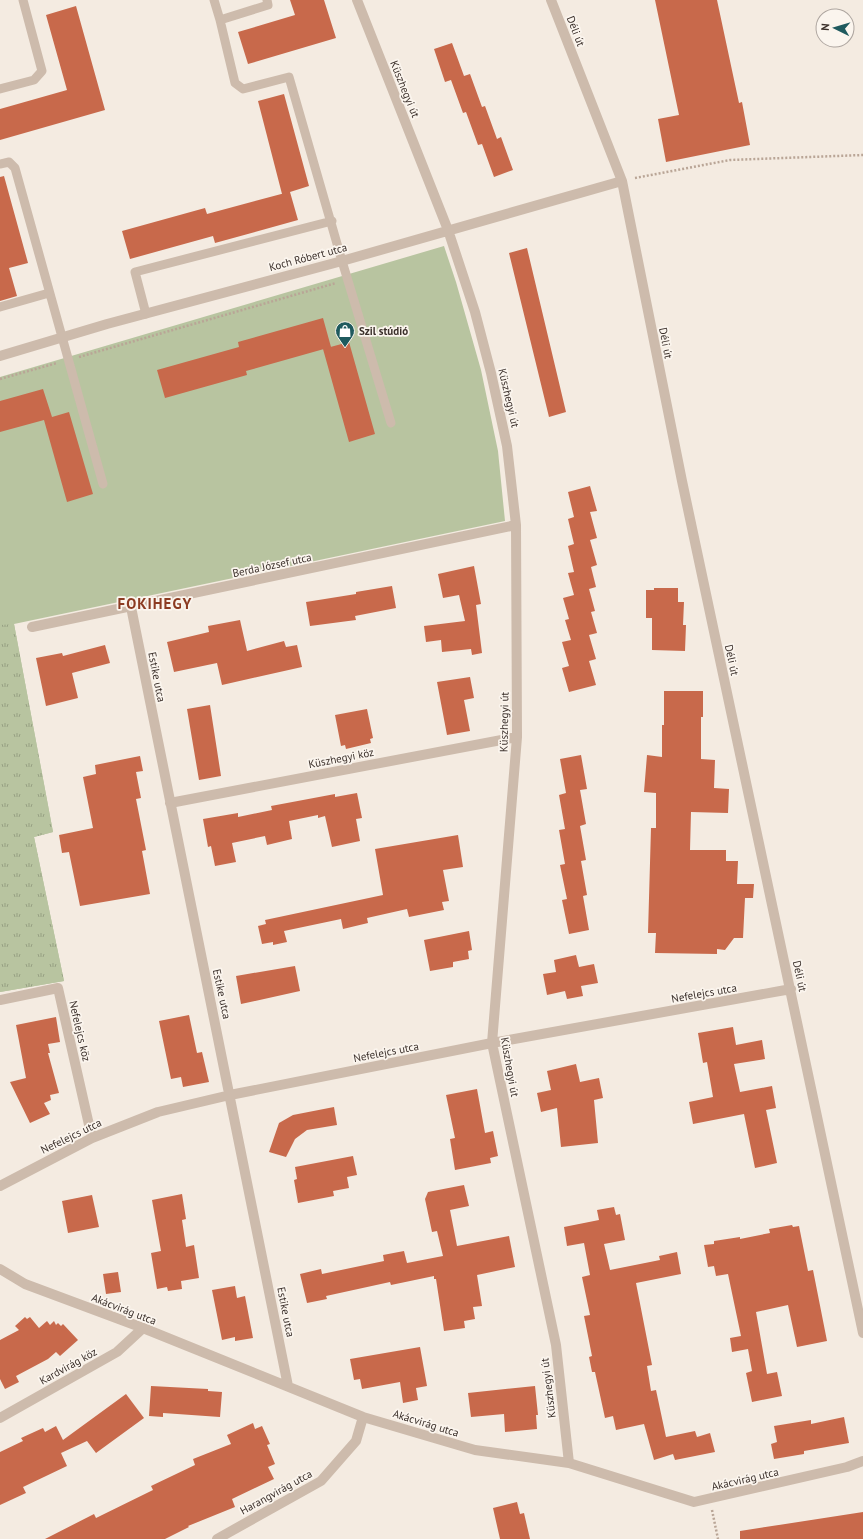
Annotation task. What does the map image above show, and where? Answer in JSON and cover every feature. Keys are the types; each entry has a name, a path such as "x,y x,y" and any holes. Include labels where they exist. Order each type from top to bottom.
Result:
{"street":[{"name":"Küszhegyi út","path":"357,0 448,230 475,312 491,373 507,446 516,525 517,737 492,1043 556,1345 569,1462"},
{"name":"Déli út","path":"551,0 622,181 682,482 863,1333"},
{"name":"Koch Róbert utca","path":"0,356 62,339 107,324 342,261 622,181"},
{"name":"Berda József utca","path":"32,627 516,525"},
{"name":"Estike utca","path":"131,607 288,1386"},
{"name":"Küszhegyi köz","path":"170,803 517,737"},
{"name":"Nefelejcs köz","path":"0,1000 58,988 92,1138"},
{"name":"Nefelejcs utca","path":"0,1186 92,1138 158,1112 230,1095 492,1043 791,989"},
{"name":"Akácvirág utca","path":"0,1269 25,1284 143,1328 363,1416 475,1450 569,1462 694,1502 710,1500 840,1469 863,1461"},
{"name":"Kardvirág köz","path":"0,1418 117,1352 143,1328"},
{"name":"Harangvirág utca","path":"217,1539 321,1481 356,1441 363,1416"}],"lane":[{"path":"0,89 34,80 42,71 23,0"},
{"path":"214,0 235,83 243,88 289,77 391,423"},
{"path":"220,20 268,5 267,0"},
{"path":"0,164 9,162 15,168 103,484"},
{"path":"146,314 135,272 332,221"},
{"path":"0,307 49,293"}],"path":[{"path":"622,181 730,160 863,155"},
{"path":"0,379 348,280"},
{"path":"710,1500 718,1539"}],"green space":[{"path":"444,246 456,282 481,370 498,451 505,521 14,624 53,832 34,837 64,981 0,992 0,377"},
{"path":"14,624 53,832 34,837 64,981 0,992 0,625"}],"building":[{"path":"290,0 324,0 336,38 248,64 238,32 295,15"},
{"path":"655,0 717,0 739,103 742,102 750,145 666,162 658,119 679,115"},
{"path":"76,6 105,110 0,140 0,109 67,90 46,15"},
{"path":"452,43 464,76 470,74 482,107 485,106 497,139 501,137 513,170 494,177 482,144 478,145 466,112 463,113 451,80 445,82 434,49"},
{"path":"284,94 309,186 290,192 298,220 215,243 213,236 130,259 122,231 205,208 207,214 282,194 258,101"},
{"path":"4,176 28,263 9,268 17,296 0,301 0,177"},
{"path":"527,248 566,412 549,417 509,253"},
{"path":"323,318 331,347 246,371 247,375 165,398 157,370 239,347 238,342"},
{"path":"349,342 375,434 349,442 323,349"},
{"path":"43,389 52,417 69,412 93,494 67,502 44,420 0,432 0,401"},
{"path":"590,486 597,511 590,512 597,538 590,540 597,565 591,567 596,587 589,589 595,611 591,612 597,633 589,635 596,659 589,661 596,685 569,692 562,668 569,666 562,642 571,640 565,620 569,619 563,598 574,595 568,573 574,572 568,546 574,544 568,519 574,517 568,492"},
{"path":"474,566 481,604 476,605 482,653 472,655 471,649 442,652 441,640 426,642 424,626 465,621 459,595 443,598 438,574"},
{"path":"392,586 396,608 355,616 356,620 310,626 306,602 356,594 356,592"},
{"path":"654,588 678,588 678,602 684,602 683,625 686,625 685,651 652,650 652,618 646,618 646,590 654,590"},
{"path":"240,620 247,651 284,641 286,647 297,645 302,667 222,685 217,663 174,672 167,642 209,632 208,626"},
{"path":"105,645 110,663 72,673 78,698 46,706 36,658 62,653 63,656"},
{"path":"470,677 474,698 464,700 470,731 447,735 437,682"},
{"path":"664,691 703,691 703,717 701,717 701,759 715,760 714,788 729,789 728,813 691,812 690,850 726,850 726,861 738,861 737,884 754,884 753,898 745,898 743,938 734,938 725,950 717,949 717,954 655,953 656,933 648,933 651,828 656,828 656,793 644,792 647,755 662,757"},
{"path":"210,705 221,776 199,780 187,709"},
{"path":"367,709 373,738 370,739 371,743 346,749 345,745 341,746 335,715"},
{"path":"581,755 587,789 580,790 586,824 580,826 586,860 581,861 587,895 583,896 589,930 569,934 562,900 567,899 560,865 565,864 559,830 565,829 559,795 566,793 560,759"},
{"path":"140,756 143,771 136,772 141,798 136,799 146,850 142,851 150,894 80,906 69,852 62,853 59,835 93,828 83,777 96,774 95,765"},
{"path":"357,793 362,818 356,819 360,841 332,847 325,816 318,818 318,815 289,821 292,839 267,845 265,836 232,843 236,862 215,866 211,846 208,847 203,819 238,813 238,817 272,810 271,806 335,794 335,797"},
{"path":"458,835 463,867 443,870 449,901 442,902 444,910 409,917 407,909 367,918 368,923 343,929 341,919 284,931 287,942 273,945 273,942 262,944 258,926 266,924 265,920 383,895 375,849"},
{"path":"469,931 472,950 468,951 469,959 453,962 453,967 430,971 424,940"},
{"path":"576,955 579,967 594,964 598,983 581,986 583,996 567,999 565,991 547,995 543,974 556,972 554,960"},
{"path":"295,966 300,991 241,1004 236,976"},
{"path":"189,1015 197,1053 202,1052 209,1082 183,1087 181,1077 171,1079 159,1021"},
{"path":"56,1017 60,1042 48,1044 50,1053 48,1053 59,1093 50,1095 51,1100 44,1103 50,1114 30,1123 10,1082 26,1078 16,1025"},
{"path":"733,1027 736,1045 762,1040 765,1059 734,1064 740,1092 772,1086 776,1108 766,1110 777,1163 755,1168 744,1114 693,1124 689,1102 713,1097 707,1062 703,1063 698,1033"},
{"path":"576,1064 580,1082 599,1078 603,1098 594,1100 598,1143 561,1147 557,1108 541,1112 537,1093 551,1090 547,1071"},
{"path":"477,1089 485,1133 493,1131 498,1156 490,1158 491,1163 455,1170 450,1139 455,1138 446,1095"},
{"path":"334,1107 337,1125 307,1130 295,1139 286,1157 269,1152 279,1123 293,1115"},
{"path":"353,1156 357,1175 347,1177 349,1188 333,1191 334,1196 298,1203 294,1180 297,1179 295,1167"},
{"path":"464,1185 469,1206 450,1210 457,1246 509,1236 515,1267 477,1275 482,1306 473,1307 475,1319 464,1321 465,1328 444,1331 436,1279 434,1279 434,1276 391,1285 390,1282 326,1296 327,1299 307,1303 300,1274 321,1269 322,1274 384,1261 383,1255 404,1251 407,1263 443,1256 437,1231 432,1232 425,1199 428,1192"},
{"path":"182,1194 186,1219 182,1220 186,1247 194,1245 199,1278 181,1281 182,1289 168,1291 167,1287 157,1289 151,1253 161,1251 152,1200"},
{"path":"92,1195 99,1227 68,1233 62,1201"},
{"path":"614,1207 616,1215 620,1214 625,1240 604,1244 610,1270 660,1260 659,1256 677,1252 681,1274 636,1283 652,1365 647,1366 651,1391 656,1390 666,1437 695,1431 697,1437 710,1433 715,1452 675,1460 673,1454 654,1460 644,1424 616,1430 613,1416 605,1418 595,1372 592,1372 589,1357 592,1356 584,1316 590,1315 582,1277 590,1275 584,1243 567,1246 564,1227 599,1220 597,1210"},
{"path":"792,1225 793,1227 799,1226 808,1271 813,1270 827,1341 797,1347 788,1305 756,1312 767,1374 777,1372 782,1396 752,1402 746,1373 752,1371 748,1349 732,1352 730,1338 741,1336 728,1274 716,1276 714,1266 708,1267 704,1245 714,1244 714,1241 740,1237 740,1239 770,1233 769,1229"},
{"path":"118,1272 121,1292 106,1294 103,1274"},
{"path":"235,1286 237,1298 245,1296 253,1338 235,1341 235,1337 222,1340 212,1290"},
{"path":"25,1317 27,1319 30,1317 39,1328 47,1321 50,1325 54,1321 56,1325 58,1323 61,1326 63,1324 78,1340 60,1356 56,1352 48,1359 16,1376 19,1382 5,1389 0,1379 0,1340 19,1330 15,1326"},
{"path":"420,1347 427,1386 416,1388 418,1400 403,1403 400,1382 362,1389 360,1379 354,1380 350,1359"},
{"path":"151,1386 208,1389 208,1391 222,1392 220,1417 163,1413 163,1417 149,1416"},
{"path":"535,1386 538,1415 536,1415 537,1429 505,1432 504,1414 471,1417 468,1393"},
{"path":"126,1394 144,1418 96,1453 87,1441 61,1453 67,1466 23,1487 26,1493 0,1505 0,1452 23,1441 21,1438 43,1428 45,1432 56,1426 63,1440"},
{"path":"844,1417 849,1443 804,1451 804,1454 774,1459 771,1444 777,1442 774,1426 811,1420 811,1424"},
{"path":"253,1423 255,1429 262,1426 270,1444 267,1445 275,1464 268,1467 274,1479 232,1499 235,1507 188,1526 189,1527 165,1539 45,1539 94,1514 96,1518 153,1490 151,1486 195,1465 193,1459 231,1444 227,1435"},
{"path":"517,1502 520,1514 524,1513 530,1539 500,1539 493,1508"},
{"path":"863,1512 863,1539 740,1539 740,1531"}],"place":[{"name":"Szil stúdió","path":"345,348"}],"district":[{"name":"FOKIHEGY","path":"155,604"}]}
